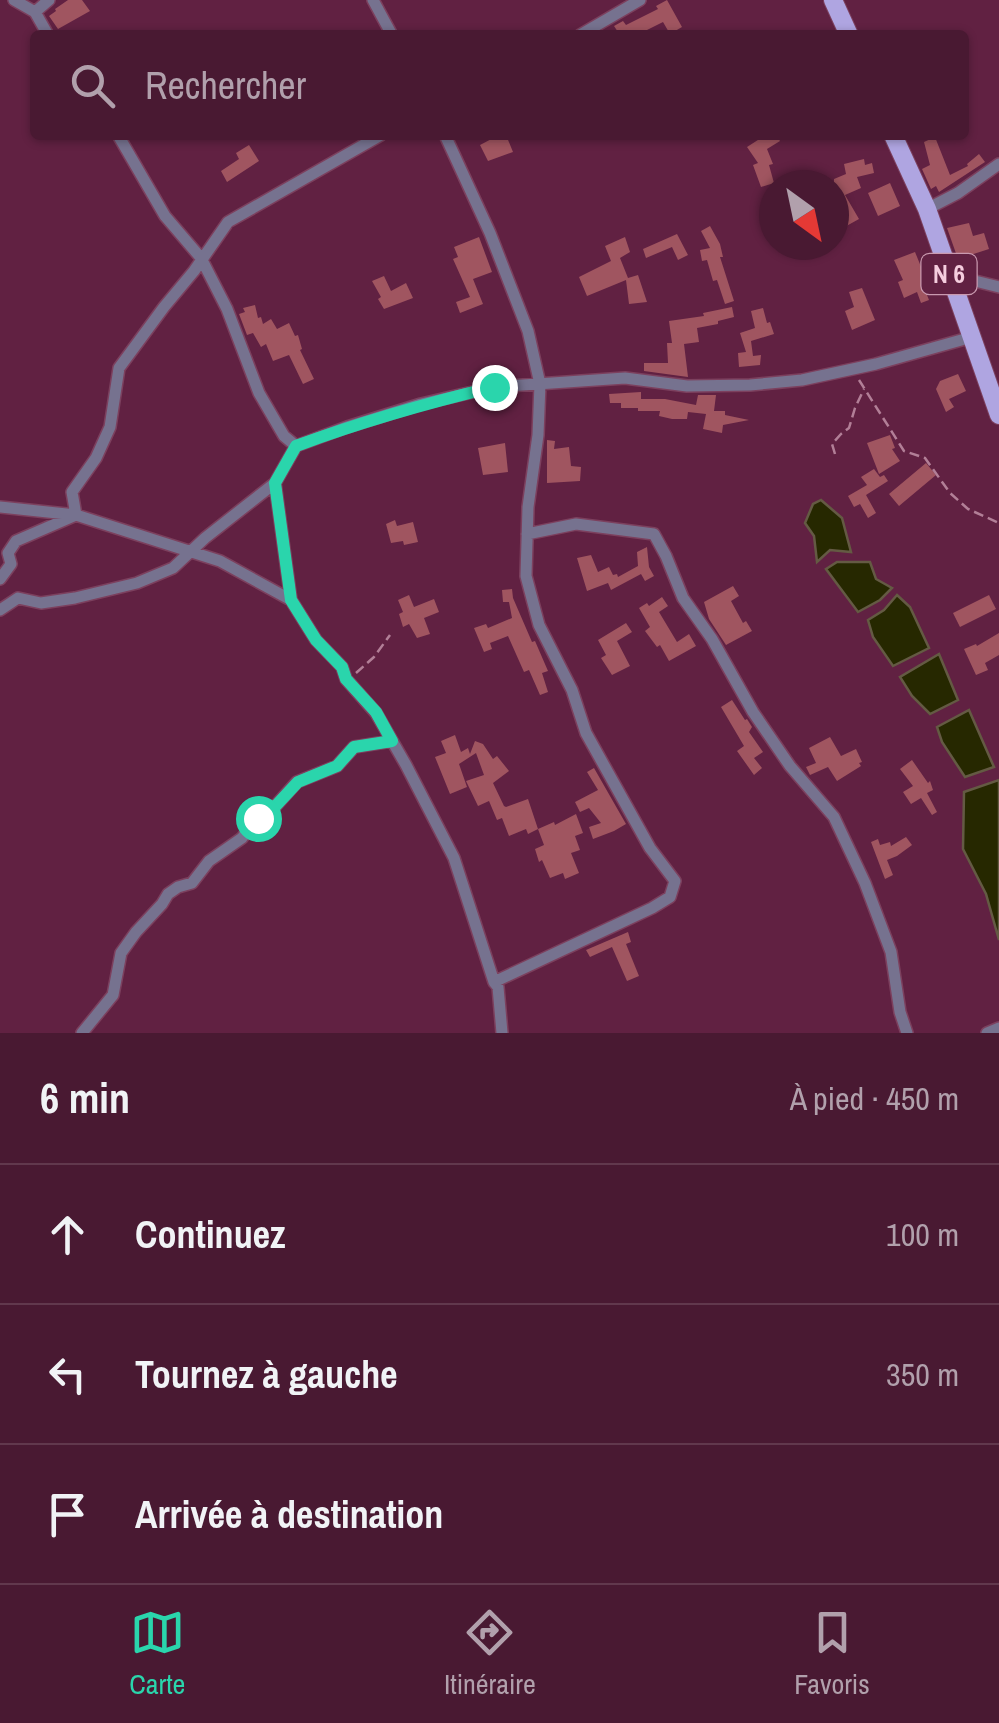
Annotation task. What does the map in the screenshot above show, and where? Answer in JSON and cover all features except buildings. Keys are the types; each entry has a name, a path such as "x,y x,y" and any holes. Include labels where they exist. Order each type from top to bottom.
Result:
{"main road":[{"path":"833,0 846,30"},
{"name":"N 6","path":"895,140 927,209 999,415"}],"street":[{"path":"14,0 35,12 45,30"},
{"path":"35,12 49,0"},
{"path":"373,0 389,30"},
{"path":"589,30 640,0"},
{"path":"121,140 165,216 201,258 227,309 258,393 284,436 296,446"},
{"path":"76,514 72,492 96,458 110,427 119,368 228,222 372,140"},
{"path":"447,140 490,233 528,331 540,384 538,436 528,506 526,576 539,625 572,690 586,733 650,848 675,881 670,897 652,908 494,982"},
{"path":"927,209 958,194 999,164"},
{"path":"946,267 999,287"},
{"path":"0,610 18,598 41,604 137,583 173,568 275,483 296,446 421,404 494,387 625,378 688,386 750,386 802,380 972,337"},
{"path":"275,483 291,600 316,640 376,712 454,858 498,987 502,1033"},
{"path":"0,507 76,514 220,561 291,600"},
{"path":"0,579 11,564 8,553 16,540 76,514"},
{"path":"527,534 576,524 654,534 683,598 712,639 753,712 790,766 834,818 865,883 890,952 907,1033"},
{"path":"82,1033 113,994 121,953 168,894 192,883 209,861 242,838 298,782 337,766 354,747 392,741"},
{"path":"987,1033 999,1028"}],"path":[{"path":"834,373 861,381 904,451 925,458 968,509 999,522"},
{"path":"835,454 832,444 849,428 865,388"},
{"path":"346,679 374,657 390,636"}],"shaded area":[{"path":"821,500 842,518 851,552 830,550 817,562 814,536 805,523 813,504"},
{"path":"837,562 870,562 876,579 892,588 858,612 826,569"},
{"path":"897,595 910,607 929,648 893,666 873,637 868,620"},
{"path":"939,654 958,700 930,714 900,677"},
{"path":"969,710 994,767 965,777 937,727"},
{"path":"999,780 999,940 986,894 963,849 964,792"}],"route":[{"path":"258,818 270,812 298,782 337,766 354,747 392,741 376,712 316,640 291,600 275,483 296,446 421,404 494,387"}]}
